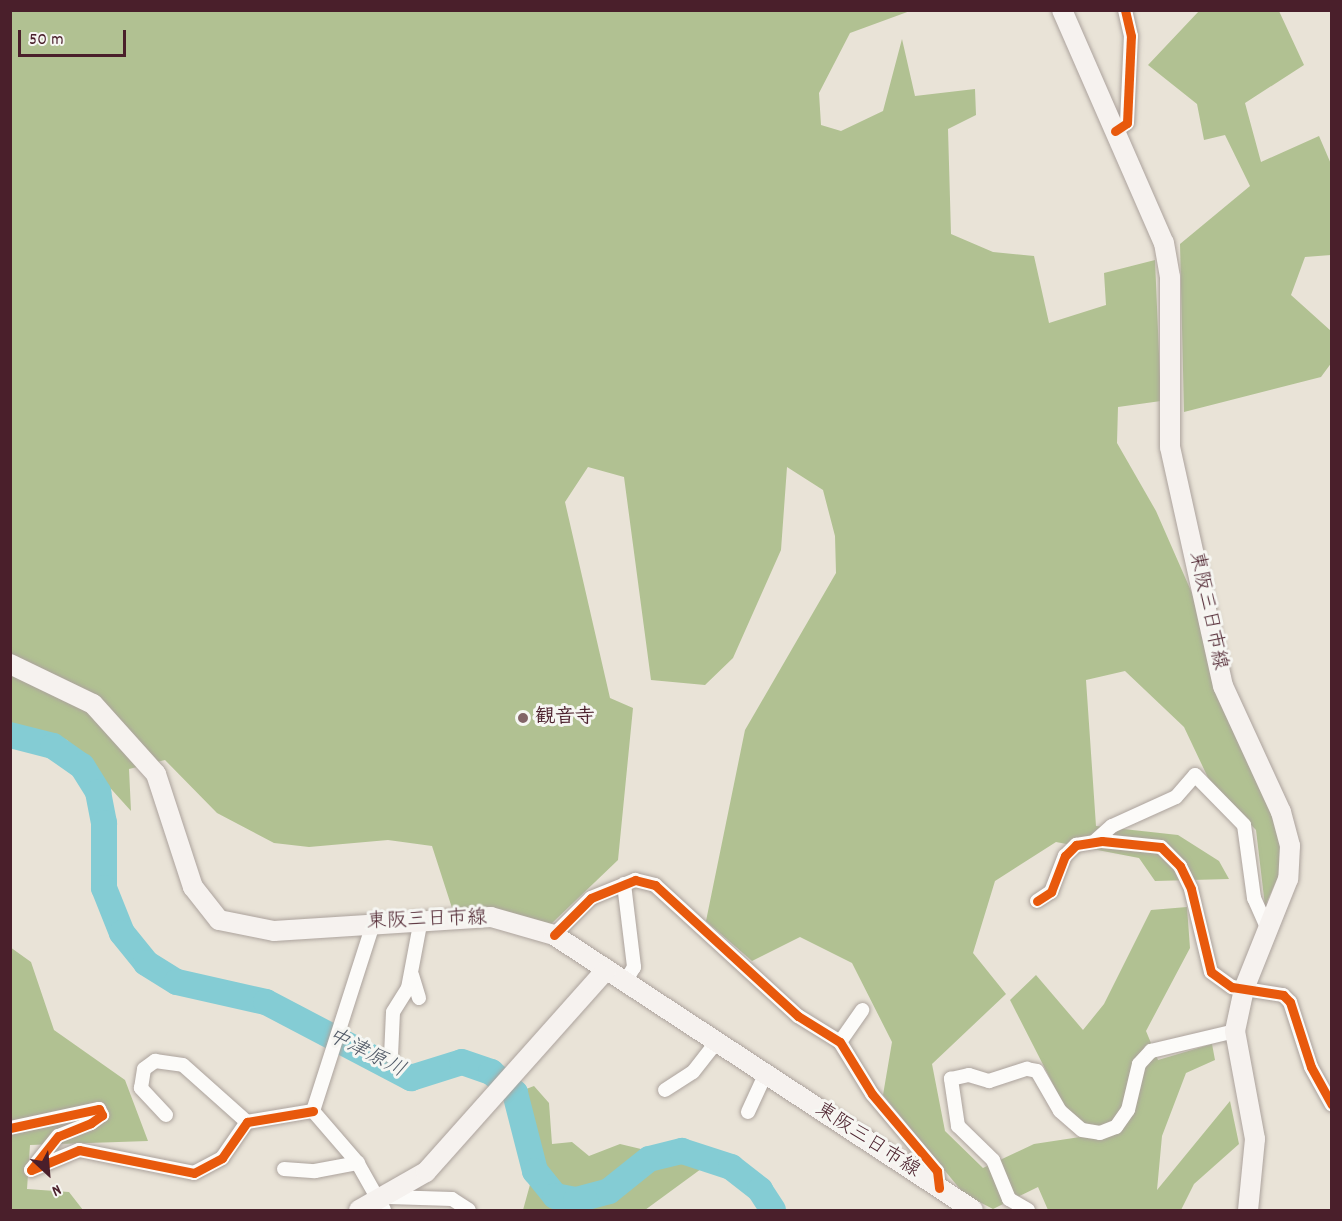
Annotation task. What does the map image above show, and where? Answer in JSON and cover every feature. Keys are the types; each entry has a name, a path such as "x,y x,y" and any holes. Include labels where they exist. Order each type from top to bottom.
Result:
{"main road":[{"name":"東阪三日市線","path":"1062,10 1164,243 1170,277 1167,432 1223,686 1281,812 1290,846 1288,879 1244,988 1235,1031 1255,1139 1248,1210"},
{"name":"東阪三日市線","path":"10,663 85,698 156,774 193,887 210,914 257,931 374,921 491,917 554,935 973,1210"},
{"path":"359,1210 384,1203 426,1172 490,1103 606,970"}],"street":[{"path":"1115,131 1127,123 1131,36 1125,10"},
{"path":"1094,842 1112,826 1176,796 1195,775 1244,825 1254,898 1268,929"},
{"path":"1037,901 1051,892 1065,856 1076,845 1094,842 1161,848 1173,856 1191,889 1206,963 1219,981 1283,995 1290,1002 1311,1067 1332,1105"},
{"path":"554,935 591,898 624,884 646,880 655,885 798,1016 840,1042 872,1094 938,1171 939,1188"},
{"path":"624,884 633,967 625,982"},
{"path":"392,1056 393,1012 411,973 421,919"},
{"path":"313,1111 339,1024 374,921"},
{"path":"411,973 420,998"},
{"path":"840,1042 862,1010"},
{"path":"1028,1210 1009,1199 993,1160 958,1126 951,1079 969,1075 989,1081 1027,1069 1037,1071 1060,1111 1082,1130 1100,1133 1116,1127 1128,1110 1138,1064 1151,1051 1235,1031"},
{"path":"665,1090 693,1072 716,1043"},
{"path":"166,1115 141,1088 144,1069 155,1061 183,1065 247,1122"},
{"path":"748,1112 750,1098 765,1075"},
{"path":"10,1128 99,1109 102,1115 91,1123 58,1136 31,1170 79,1150 194,1173 222,1158 247,1122 313,1111"},
{"path":"313,1111 358,1163 384,1203 452,1199 469,1210"},
{"path":"284,1169 315,1171 358,1163"}],"green space":[{"path":"10,11 910,11 850,33 819,93 821,125 841,131 883,111 902,39 915,96 975,89 976,115 948,129 951,234 993,252 1034,256 1049,323 1106,305 1104,273 1155,260 1161,401 1118,407 1117,443 1156,511 1195,600 1281,834 1279,875 1265,906 1256,830 1211,784 1184,727 1125,671 1086,680 1096,826 1178,835 1219,861 1229,879 1155,881 1139,858 1056,842 995,881 973,953 1006,994 932,1064 945,1131 983,1168 1034,1144 1080,1137 1010,1000 1036,975 1083,1030 1104,1004 1151,910 1187,907 1190,948 1146,1031 1158,1060 1212,1044 1215,1060 1186,1073 1162,1136 1157,1190 1230,1101 1239,1144 1194,1184 1181,1210 1048,1210 1038,1187 993,1209 964,1194 883,1095 892,1042 852,963 800,937 752,961 706,921 745,730 836,573 835,536 823,490 787,467 781,550 733,658 705,685 651,680 624,477 588,467 565,502 610,698 633,708 618,860 549,926 452,908 432,846 388,840 309,847 274,843 217,813 165,760 129,769 131,811 67,740 11,726"},
{"path":"1199,11 1279,11 1304,65 1245,103 1261,162 1319,136 1331,164 1331,255 1305,257 1291,295 1331,331 1332,362 1321,377 1184,412 1180,244 1250,186 1225,135 1204,140 1197,104 1148,65"},
{"path":"10,947 31,962 54,1030 125,1080 148,1141 30,1145 27,1189 69,1192 83,1210 11,1210"},
{"path":"534,1086 549,1103 552,1144 572,1142 589,1156 620,1144 641,1149 625,1169 641,1180 659,1162 680,1156 701,1169 645,1210 523,1210 539,1152 521,1091"}],"waterway":[{"name":"中津原川","path":"10,735 53,746 82,766 98,792 104,823 104,888 122,933 146,963 177,982 266,1002 411,1078 462,1062 491,1072 515,1093 535,1171 555,1196 576,1200 609,1191 649,1159 682,1151 731,1167 760,1190 773,1210"}],"cycle path":[{"path":"1115,131 1127,123 1131,36 1125,10"},
{"path":"1037,901 1051,892 1065,856 1076,845 1102,841 1161,847 1180,866 1191,889 1211,972 1232,987 1283,995 1290,1002 1311,1067 1332,1105"},
{"path":"554,935 591,898 635,880 655,885 798,1016 840,1042 872,1094 937,1171 939,1188"},
{"path":"10,1128 99,1109 102,1115 91,1123 58,1136 31,1170 79,1150 194,1173 222,1158 247,1122 313,1111"}],"place":[{"name":"観音寺","path":"523,718"}]}
